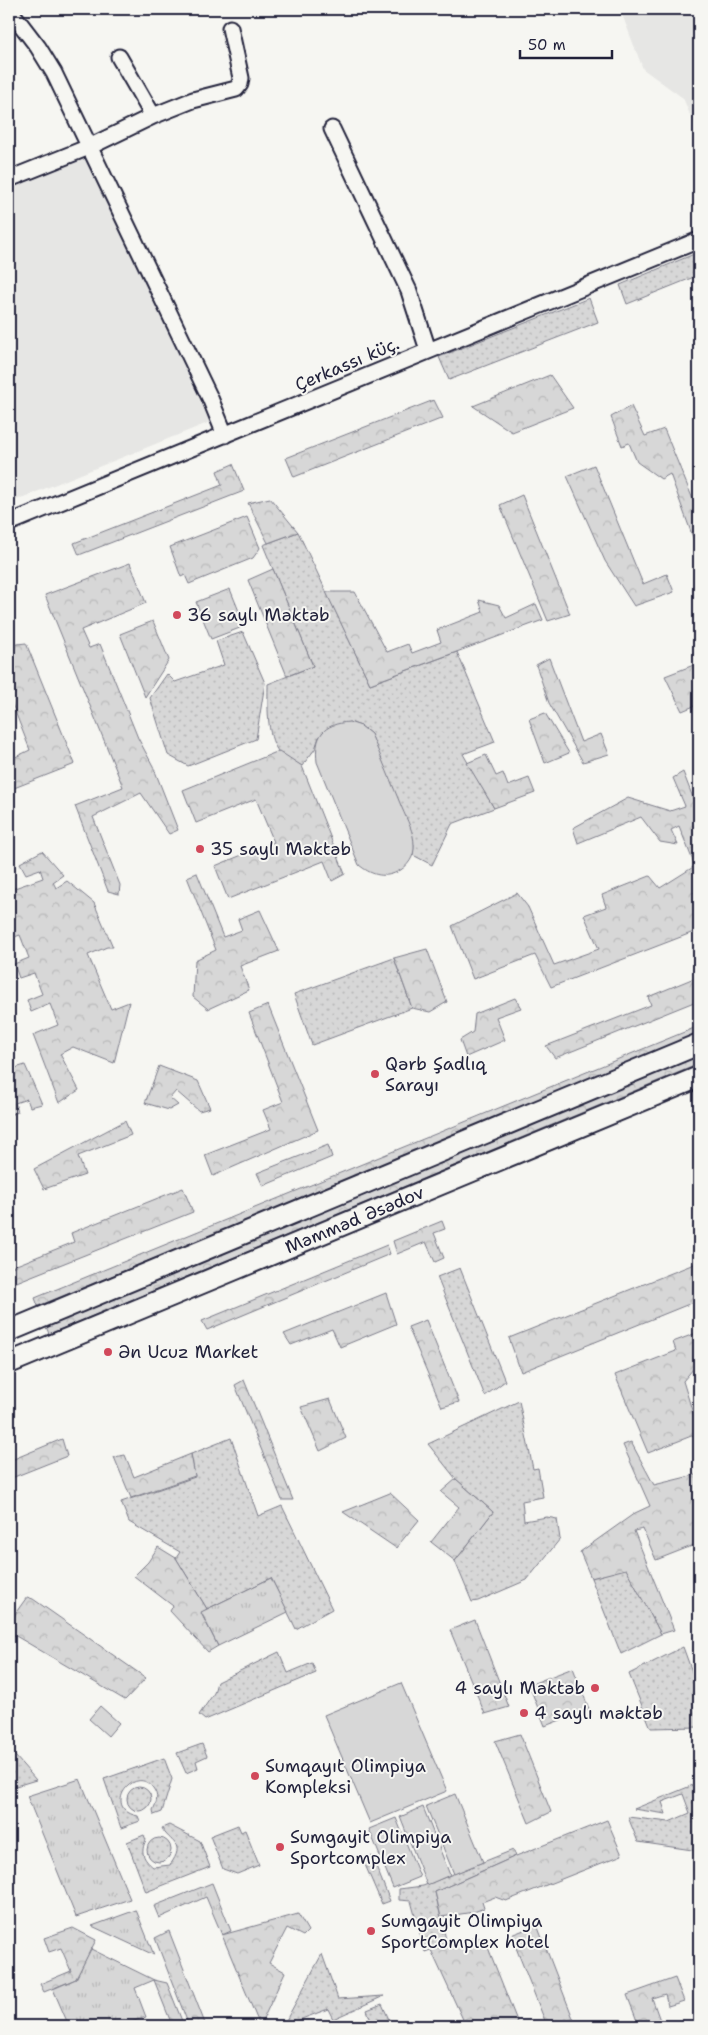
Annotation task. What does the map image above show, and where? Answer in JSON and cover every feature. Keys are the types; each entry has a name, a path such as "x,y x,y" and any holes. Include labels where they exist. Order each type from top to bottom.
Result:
{"main road":[{"name":"Məmməd Əsədov","path":"9,1331 699,1044"},
{"name":"Məmməd Əsədov","path":"9,1363 699,1077"}],"street":[{"path":"9,9 38,47 54,73 210,398 225,435"},
{"path":"9,179 89,147 153,116 193,100 236,88 240,84 241,78 230,28"},
{"path":"119,57 153,116"},
{"path":"332,129 408,291 428,350"},
{"name":"Çerkassı küç.","path":"9,523 699,240"}],"shaded area":[{"path":"620,9 699,9 699,136 683,98 643,69"},
{"path":"86,155 210,422 9,503 9,187"}],"green space":[{"path":"699,252 699,275 627,304 620,285"},
{"path":"589,298 598,322 449,380 439,357"},
{"path":"550,375 573,408 512,432 473,406"},
{"path":"434,400 443,418 294,477 286,458"},
{"path":"631,406 645,436 664,429 699,514 699,543 695,543 670,474 661,479 637,462 629,443 622,446 611,417"},
{"path":"233,464 244,491 79,555 74,543 222,485 217,471"},
{"path":"594,465 643,584 667,574 674,592 634,606 605,561 567,476"},
{"path":"522,495 570,614 548,621 500,505"},
{"path":"270,498 298,532 268,543 248,503"},
{"path":"247,517 260,548 253,558 189,584 185,575 181,577 170,547"},
{"path":"298,532 370,684 457,652 495,742 463,754 494,808 452,824 432,865 413,855 414,845 371,734 361,726 349,722 319,737 315,749 302,766 283,755 274,744 268,719 268,684 313,666 263,545"},
{"path":"130,563 146,603 81,630 89,648 100,644 138,738 153,766 178,830 169,834 141,793 93,817 120,885 119,894 108,891 75,806 123,787 45,595"},
{"path":"273,569 313,666 287,676 248,580"},
{"path":"230,589 245,626 211,639 196,602"},
{"path":"326,592 355,592 387,652 408,644 412,653 441,642 437,630 483,612 479,600 499,605 506,618 536,604 543,620 370,684"},
{"path":"153,621 169,660 145,697 120,634"},
{"path":"243,632 265,683 256,739 188,766 168,755 150,698 167,674 175,682 224,665 216,641"},
{"path":"26,643 75,764 9,790 9,760 30,750 9,696 9,645"},
{"path":"549,658 581,742 601,734 609,754 583,762 549,703 536,665"},
{"path":"699,663 699,704 682,711 665,676"},
{"path":"545,713 569,753 545,763 529,719"},
{"path":"349,722 361,726 371,734 412,831 414,849 412,857 404,867 392,874 377,875 359,865 317,762 317,745 322,733 333,725"},
{"path":"279,751 302,766 345,874 332,881 324,861 228,899 215,866 274,842 256,799 196,823 183,790"},
{"path":"486,755 496,776 503,773 508,786 529,778 535,793 494,808 467,763"},
{"path":"683,772 699,813 699,894 696,896 699,905 699,930 551,987 535,955 473,979 452,926 517,893 528,907 554,965 599,949 584,915 606,907 602,895 650,876 660,888 695,866 679,826 671,830 678,845 660,842 641,817 578,843 573,828 628,798 670,811 685,806 673,778"},
{"path":"42,851 63,875 53,882 56,888 67,881 94,903 113,947 107,947 88,955 111,1009 129,1002 114,1063 73,1047 60,1054 79,1090 59,1103 33,1035 58,1025 50,1004 31,1012 27,1000 42,994 34,973 19,978 14,964 29,958 20,935 9,939 9,890 43,878 40,869 26,874 20,863"},
{"path":"197,873 223,937 242,930 238,919 260,910 279,951 240,966 249,990 208,1009 193,997 195,960 216,950 187,877"},
{"path":"427,949 447,1002 430,1012 412,1008 394,958"},
{"path":"394,958 412,1008 312,1045 294,994"},
{"path":"699,976 699,1000 555,1058 546,1046 651,1005 648,997"},
{"path":"515,998 521,1008 496,1017 505,1040 466,1057 460,1040 473,1032 475,1014"},
{"path":"268,1005 318,1130 213,1176 205,1155 271,1129 263,1110 283,1102 249,1013"},
{"path":"699,1026 699,1035 38,1306 35,1298"},
{"path":"699,1055 699,1064 49,1334 46,1326"},
{"path":"25,1065 42,1104 30,1107 27,1099 15,1103 18,1112 9,1115 9,1070"},
{"path":"159,1066 198,1081 210,1108 199,1111 176,1091 170,1098 178,1105 169,1110 145,1103"},
{"path":"125,1121 131,1135 78,1156 85,1175 44,1189 34,1169"},
{"path":"328,1145 332,1157 263,1186 257,1173"},
{"path":"183,1188 193,1212 9,1285 9,1268 74,1242 71,1233"},
{"path":"442,1221 445,1229 434,1233 444,1258 435,1262 426,1242 397,1254 393,1241"},
{"path":"387,1245 390,1254 207,1330 202,1321"},
{"path":"699,1262 699,1300 521,1372 509,1338"},
{"path":"460,1268 505,1381 485,1396 437,1277"},
{"path":"386,1293 396,1324 340,1347 332,1329 291,1345 284,1334"},
{"path":"426,1320 459,1402 442,1407 408,1327"},
{"path":"699,1332 699,1347 695,1349 699,1362 683,1381 699,1433 648,1453 615,1375 676,1351 673,1342"},
{"path":"244,1380 293,1500 282,1500 235,1385"},
{"path":"330,1399 346,1438 320,1451 301,1407"},
{"path":"519,1401 533,1469 538,1468 543,1497 522,1501 524,1521 547,1517 557,1519 560,1539 527,1580 472,1602 455,1561 493,1512 456,1479 428,1444"},
{"path":"231,1438 258,1516 282,1506 332,1609 296,1629 271,1578 207,1609 176,1558 180,1552 129,1522 121,1502 195,1477 191,1454"},
{"path":"62,1439 67,1456 9,1479 9,1461"},
{"path":"631,1442 654,1485 699,1474 699,1548 697,1544 656,1560 643,1529 634,1531 674,1630 661,1634 626,1569 591,1578 580,1552 635,1513 650,1506 623,1445"},
{"path":"191,1454 195,1476 131,1498 114,1457 125,1455 134,1477"},
{"path":"456,1479 493,1512 455,1561 431,1542 459,1507 441,1492"},
{"path":"390,1493 419,1520 396,1548 343,1512"},
{"path":"158,1547 176,1558 207,1609 201,1613 218,1646 208,1652 170,1611 173,1606 134,1576 148,1562"},
{"path":"626,1568 661,1634 621,1654 591,1578"},
{"path":"271,1578 288,1612 218,1646 201,1612"},
{"path":"27,1597 33,1599 146,1678 125,1700 9,1632 9,1622"},
{"path":"475,1620 509,1707 485,1714 450,1630"},
{"path":"683,1647 699,1691 699,1727 651,1728 629,1674"},
{"path":"279,1652 288,1673 312,1663 316,1673 205,1720 199,1715 214,1693 217,1682"},
{"path":"573,1668 589,1709 545,1726 529,1685"},
{"path":"401,1683 447,1791 370,1823 324,1715"},
{"path":"100,1706 119,1723 108,1736 89,1719"},
{"path":"520,1734 551,1812 529,1823 495,1741"},
{"path":"202,1744 207,1756 196,1761 198,1768 186,1773 177,1753"},
{"path":"9,1749 36,1780 9,1788"},
{"path":"164,1758 172,1779 162,1812 154,1815 153,1810 157,1799 153,1788 146,1782 138,1781 130,1784 124,1790 121,1797 122,1805 127,1812 138,1816 140,1821 121,1828 104,1779"},
{"path":"80,1779 130,1899 76,1917 27,1796"},
{"path":"698,1783 699,1851 638,1842 628,1817 669,1822 690,1813 683,1794 662,1802 666,1814 634,1809"},
{"path":"134,1787 144,1787 151,1794 151,1804 144,1811 134,1811 127,1804 127,1794"},
{"path":"455,1794 483,1862 454,1874 426,1806"},
{"path":"423,1807 450,1875 427,1885 400,1817"},
{"path":"396,1818 420,1877 393,1888 369,1829"},
{"path":"607,1820 622,1855 506,1901 495,1897 482,1902 484,1908 474,1912 441,1917 435,1892 516,1856"},
{"path":"169,1825 200,1841 210,1867 146,1892 127,1842 144,1835 146,1840 143,1852 147,1861 153,1867 170,1865 177,1852 177,1847 162,1828"},
{"path":"238,1825 241,1832 245,1830 259,1865 237,1874 223,1869 210,1836"},
{"path":"154,1838 164,1838 171,1845 171,1855 164,1862 154,1862 147,1855 147,1845"},
{"path":"513,1850 516,1856 435,1892 447,1944 425,1952 411,1901 399,1900 399,1889 423,1886"},
{"path":"372,1856 390,1901 382,1904 363,1860"},
{"path":"212,1883 231,1931 222,1935 206,1897 159,1918 154,1906"},
{"path":"136,1910 154,1955 92,1926"},
{"path":"298,1914 308,1931 303,1936 287,1928 269,1963 285,1972 260,2026 222,1935"},
{"path":"537,1925 576,2026 547,2026 511,1935"},
{"path":"73,1928 96,1940 76,1979 44,1992 40,1984 71,1971 61,1948 49,1952 44,1938"},
{"path":"169,1931 206,2026 189,2026 155,1938"},
{"path":"478,1937 487,1945 519,2026 466,2026 431,1950"},
{"path":"91,1949 154,1980 135,1988 146,2017 128,2023 129,2026 69,2026 53,1989 76,1979"},
{"path":"322,1954 338,1999 384,1996 333,2019 328,2009 299,2020 301,2026 283,2026"},
{"path":"675,1978 684,2001 668,2006 665,1994 652,1998 662,2026 639,2026 627,1995"},
{"path":"154,1980 167,1983 184,2026 170,2026 172,2025"},
{"path":"382,2004 392,2026 373,2026 367,2010"}],"place":[{"name":"36 saylı Məktəb","path":"177,615"},
{"name":"35 saylı Məktəb","path":"200,849"},
{"name":"Qәrb Şadlıq Sarayı","path":"375,1074"},
{"name":"Ən Ucuz Market","path":"108,1352"},
{"name":"4 saylı Məktəb","path":"595,1688"},
{"name":"4 saylı məktəb","path":"524,1713"},
{"name":"Sumqayıt Olimpiya Kompleksi","path":"255,1776"},
{"name":"Sumgayit Olimpiya Sportcomplex","path":"280,1847"},
{"name":"Sumgayit Olimpiya SportComplex hotel","path":"371,1931"}]}
